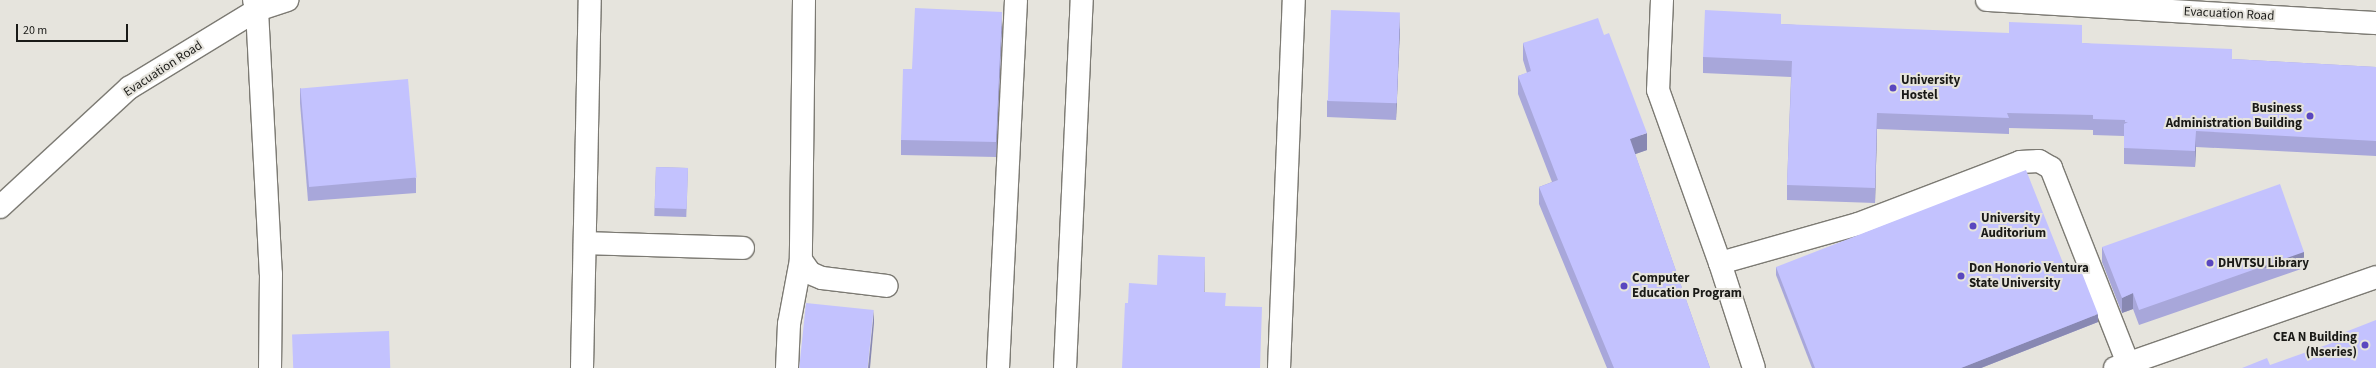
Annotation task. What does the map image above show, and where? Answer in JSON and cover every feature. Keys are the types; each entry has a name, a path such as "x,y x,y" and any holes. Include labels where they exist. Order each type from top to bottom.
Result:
{"street":[{"name":"Evacuation Road","path":"0,207 130,88 255,5 287,0"},
{"path":"582,368 590,0"},
{"path":"787,368 789,324 801,260 804,0"},
{"path":"998,368 1016,0"},
{"path":"1065,368 1082,0"},
{"path":"1280,368 1294,0"},
{"path":"1662,0 1658,90 1720,263 1754,368"},
{"name":"Evacuation Road","path":"1987,0 2376,23"},
{"path":"255,5 271,274 270,368"},
{"path":"1720,263 1858,224 2020,162 2039,161 2051,168 2121,366 2376,277"},
{"path":"585,243 743,248"},
{"path":"801,260 810,272 822,278 887,286"}],"building":[{"path":"915,8 1002,12 996,142 901,140 903,69 912,69"},
{"path":"1331,10 1400,12 1397,103 1328,101"},
{"path":"1705,10 1781,14 1781,24 2009,33 2009,22 2082,25 2082,43 2232,49 2232,59 2376,67 2376,141 2196,131 2195,151 2124,148 2124,124 2128,122 2125,122 2125,120 2093,119 2093,115 2007,113 2009,118 1877,113 1875,188 1787,185 1792,61 1703,57"},
{"path":"1598,18 1604,35 1609,33 1647,133 1630,139 1710,368 1614,368 1539,187 1558,180 1518,76 1531,71 1523,43"},
{"path":"408,79 417,178 309,187 300,88"},
{"path":"656,167 688,168 687,209 655,208"},
{"name":"University Auditorium","path":"2026,170 2065,268 2078,263 2098,314 1961,368 1815,368 1776,267"},
{"name":"DHVTSU Library","path":"2280,184 2304,252 2139,310 2133,293 2122,298 2102,247"},
{"path":"1158,255 1205,257 1204,292 1226,293 1225,306 1262,307 1260,368 1122,368 1125,303 1128,303 1129,283 1157,285"},
{"path":"806,303 874,310 868,368 799,368"},
{"path":"2376,320 2376,368 2242,368 2267,358 2270,365 2332,343 2330,338"},
{"path":"389,331 390,368 293,368 292,334"}],"place":[{"name":"University Hostel","path":"1893,88"},
{"name":"Business Administration Building","path":"2310,116"},
{"name":"University Auditorium","path":"1973,226"},
{"name":"DHVTSU Library","path":"2210,263"},
{"name":"Don Honorio Ventura State University","path":"1961,276"},
{"name":"Computer Education Program","path":"1624,286"},
{"name":"CEA N Building (Nseries)","path":"2365,345"}]}
